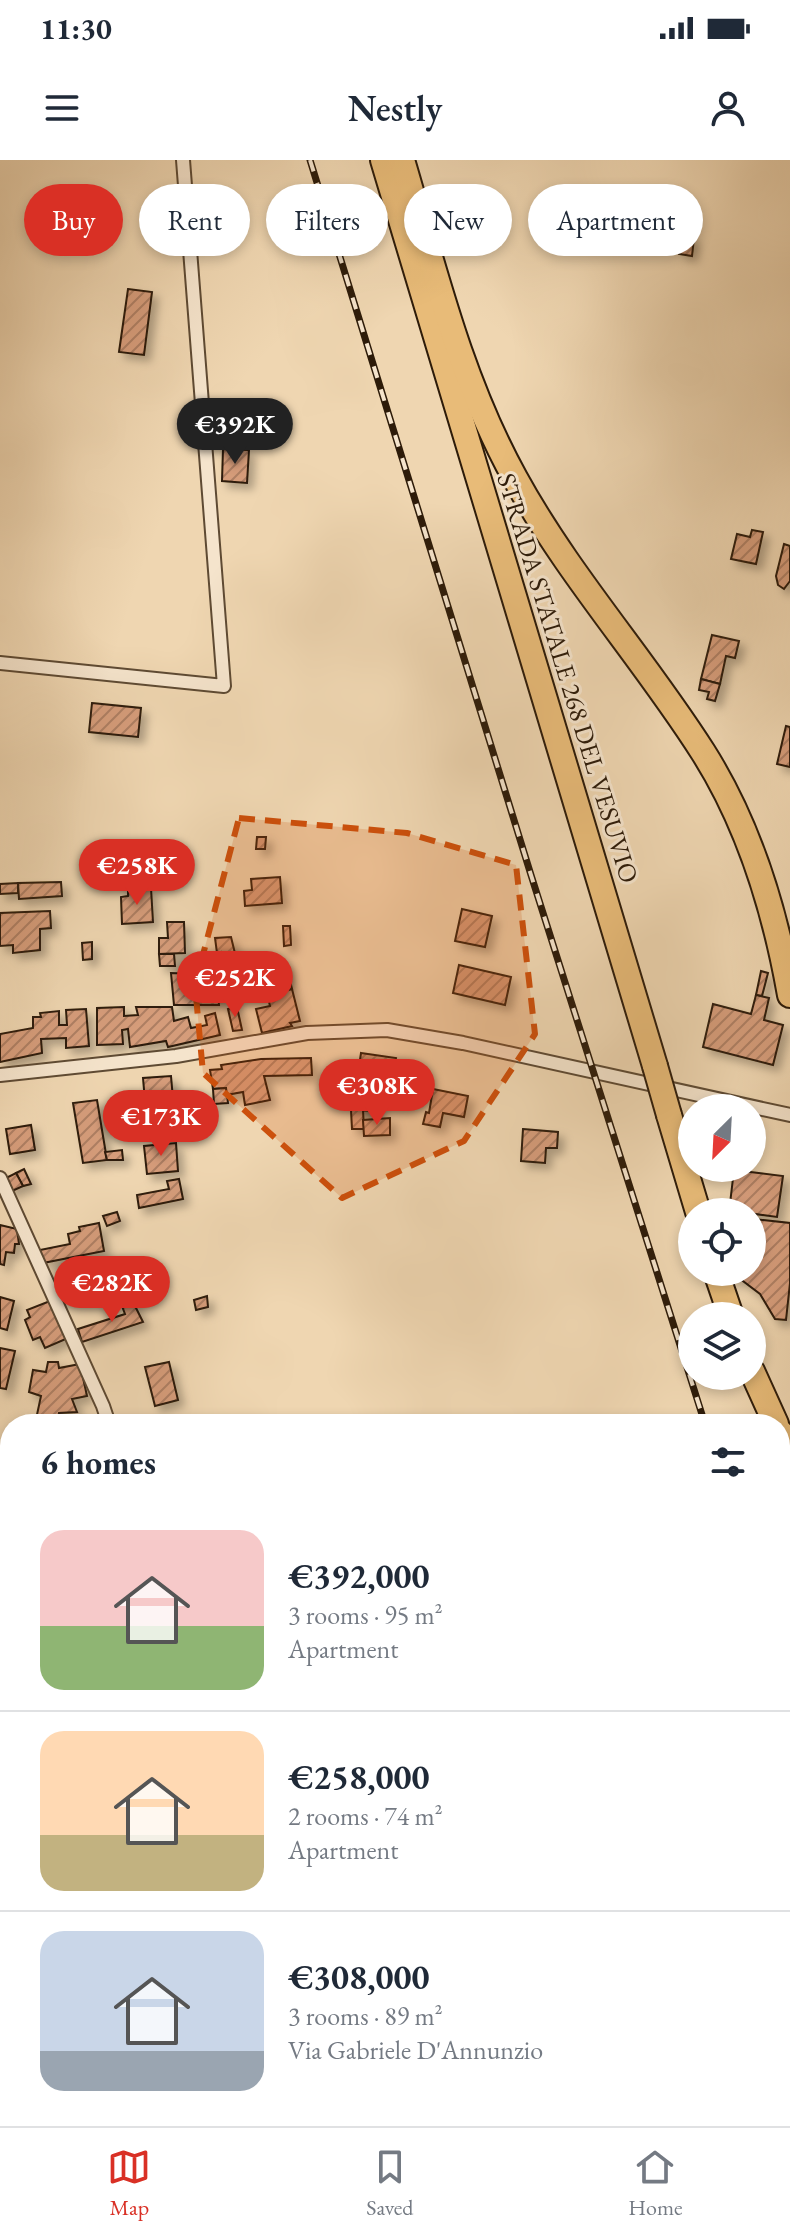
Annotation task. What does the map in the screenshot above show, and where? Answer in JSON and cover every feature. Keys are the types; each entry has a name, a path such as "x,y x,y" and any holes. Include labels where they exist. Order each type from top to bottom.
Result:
{"highway":[{"name":"STRADA STATALE 268 DEL VESUVIO","path":"383,160 694,1198"},
{"name":"STRADA STATALE 268 DEL VESUVIO","path":"402,160 463,361 494,439 541,522 705,754 747,838 765,886 782,946 790,995"},
{"path":"761,1390 771,1414"}],"street":[{"path":"0,663 224,686 183,160"},
{"path":"0,1075 176,1056 307,1033 387,1030 463,1043 790,1115"},
{"path":"0,1178 105,1414"}],"highlighted area":[{"path":"239,818 407,833 516,865 535,1034 464,1141 342,1198 203,1073 195,985"}],"building":[{"path":"128,289 152,292 144,355 119,352"},
{"path":"223,449 249,450 247,483 222,481"},
{"path":"752,530 763,532 756,564 731,559 737,534 750,537"},
{"path":"784,544 790,546 790,581 784,589 778,585 776,576"},
{"path":"712,635 739,641 735,658 726,656 720,684 701,679"},
{"path":"701,679 720,684 715,701 707,699 709,692 699,690"},
{"path":"92,703 141,708 138,737 89,732"},
{"path":"786,726 790,727 790,767 777,764"},
{"path":"257,837 266,837 265,849 256,849"},
{"path":"121,852 138,852 138,864 121,864"},
{"path":"280,877 282,903 245,906 244,891 252,890 251,879"},
{"path":"61,882 62,896 19,899 18,883"},
{"path":"18,883 18,893 0,894 0,884"},
{"path":"151,888 153,922 122,924 121,897 128,896 128,889"},
{"path":"462,909 492,916 485,947 455,941"},
{"path":"50,911 51,928 40,929 40,950 13,953 13,945 0,946 0,913"},
{"path":"167,922 184,922 185,953 159,954 159,938 168,938"},
{"path":"283,926 290,926 291,945 284,946"},
{"path":"231,937 241,978 227,981 215,938"},
{"path":"92,942 92,959 83,960 82,943"},
{"path":"159,954 174,954 175,966 160,966"},
{"path":"286,963 292,989 282,992 273,965"},
{"path":"459,965 511,977 505,1005 453,993"},
{"path":"761,971 768,973 762,996 756,995"},
{"path":"171,973 216,975 219,1005 174,1005"},
{"path":"275,973 282,992 292,989 300,1021 262,1033 256,1009 270,1006 263,976"},
{"path":"756,995 769,998 764,1020 783,1025 773,1065 703,1047 713,1004 751,1014"},
{"path":"124,1007 124,1016 138,1015 136,1007 172,1007 174,1021 188,1017 191,1028 207,1025 205,1016 215,1013 220,1035 168,1047 166,1041 130,1047 128,1029 122,1030 123,1044 97,1045 97,1008"},
{"path":"237,1007 242,1030 233,1031 228,1009"},
{"path":"86,1009 89,1046 66,1048 66,1038 41,1039 42,1053 0,1062 0,1034 33,1028 33,1017 41,1017 40,1013 59,1011 59,1025 67,1025 66,1010"},
{"path":"361,1053 396,1058 392,1086 385,1085 383,1094 356,1087"},
{"path":"311,1058 312,1075 264,1076 270,1100 245,1105 243,1092 226,1095 226,1088 213,1089 210,1070 222,1069 221,1065 261,1059"},
{"path":"171,1076 174,1111 146,1113 143,1078"},
{"path":"226,1088 228,1103 214,1104 213,1089"},
{"path":"433,1089 468,1096 464,1117 443,1113 440,1127 423,1124 426,1112 429,1113"},
{"path":"352,1098 375,1099 375,1111 351,1110"},
{"path":"97,1100 107,1160 83,1163 73,1103"},
{"path":"351,1110 363,1110 364,1129 352,1129"},
{"path":"390,1118 390,1135 364,1136 363,1120"},
{"path":"31,1125 35,1150 10,1154 6,1129"},
{"path":"523,1129 558,1132 557,1148 546,1148 545,1163 521,1161"},
{"path":"176,1143 178,1171 147,1174 144,1146"},
{"path":"122,1150 123,1160 107,1160 105,1152"},
{"path":"24,1169 31,1184 23,1186 16,1173"},
{"path":"16,1173 23,1186 10,1192 4,1179"},
{"path":"766,1174 783,1176 777,1217 766,1216 766,1198 731,1198 733,1182 766,1182"},
{"path":"179,1179 183,1199 139,1208 137,1195 169,1189 167,1181"},
{"path":"117,1212 120,1221 107,1226 103,1216"},
{"path":"766,1220 790,1223 790,1283 786,1320 775,1319 760,1294 749,1286 766,1286"},
{"path":"99,1223 104,1251 43,1263 40,1250 70,1244 68,1234 80,1231 79,1227"},
{"path":"0,1225 17,1229 19,1244 15,1244 14,1253 6,1252 4,1265 0,1264"},
{"path":"207,1296 208,1307 196,1310 194,1300"},
{"path":"0,1297 14,1301 7,1330 0,1328"},
{"path":"50,1301 68,1338 45,1348 40,1337 33,1340 25,1320 30,1317 27,1310"},
{"path":"133,1302 143,1322 82,1342 78,1329 125,1314 122,1306"},
{"path":"0,1348 15,1351 6,1389 0,1388"},
{"path":"48,1362 58,1362 59,1368 80,1364 87,1396 72,1399 77,1412 37,1414 41,1396 29,1392 33,1370 46,1372"},
{"path":"169,1362 178,1400 155,1406 145,1367"}],"railway":[{"path":"310,160 702,1414"}]}
